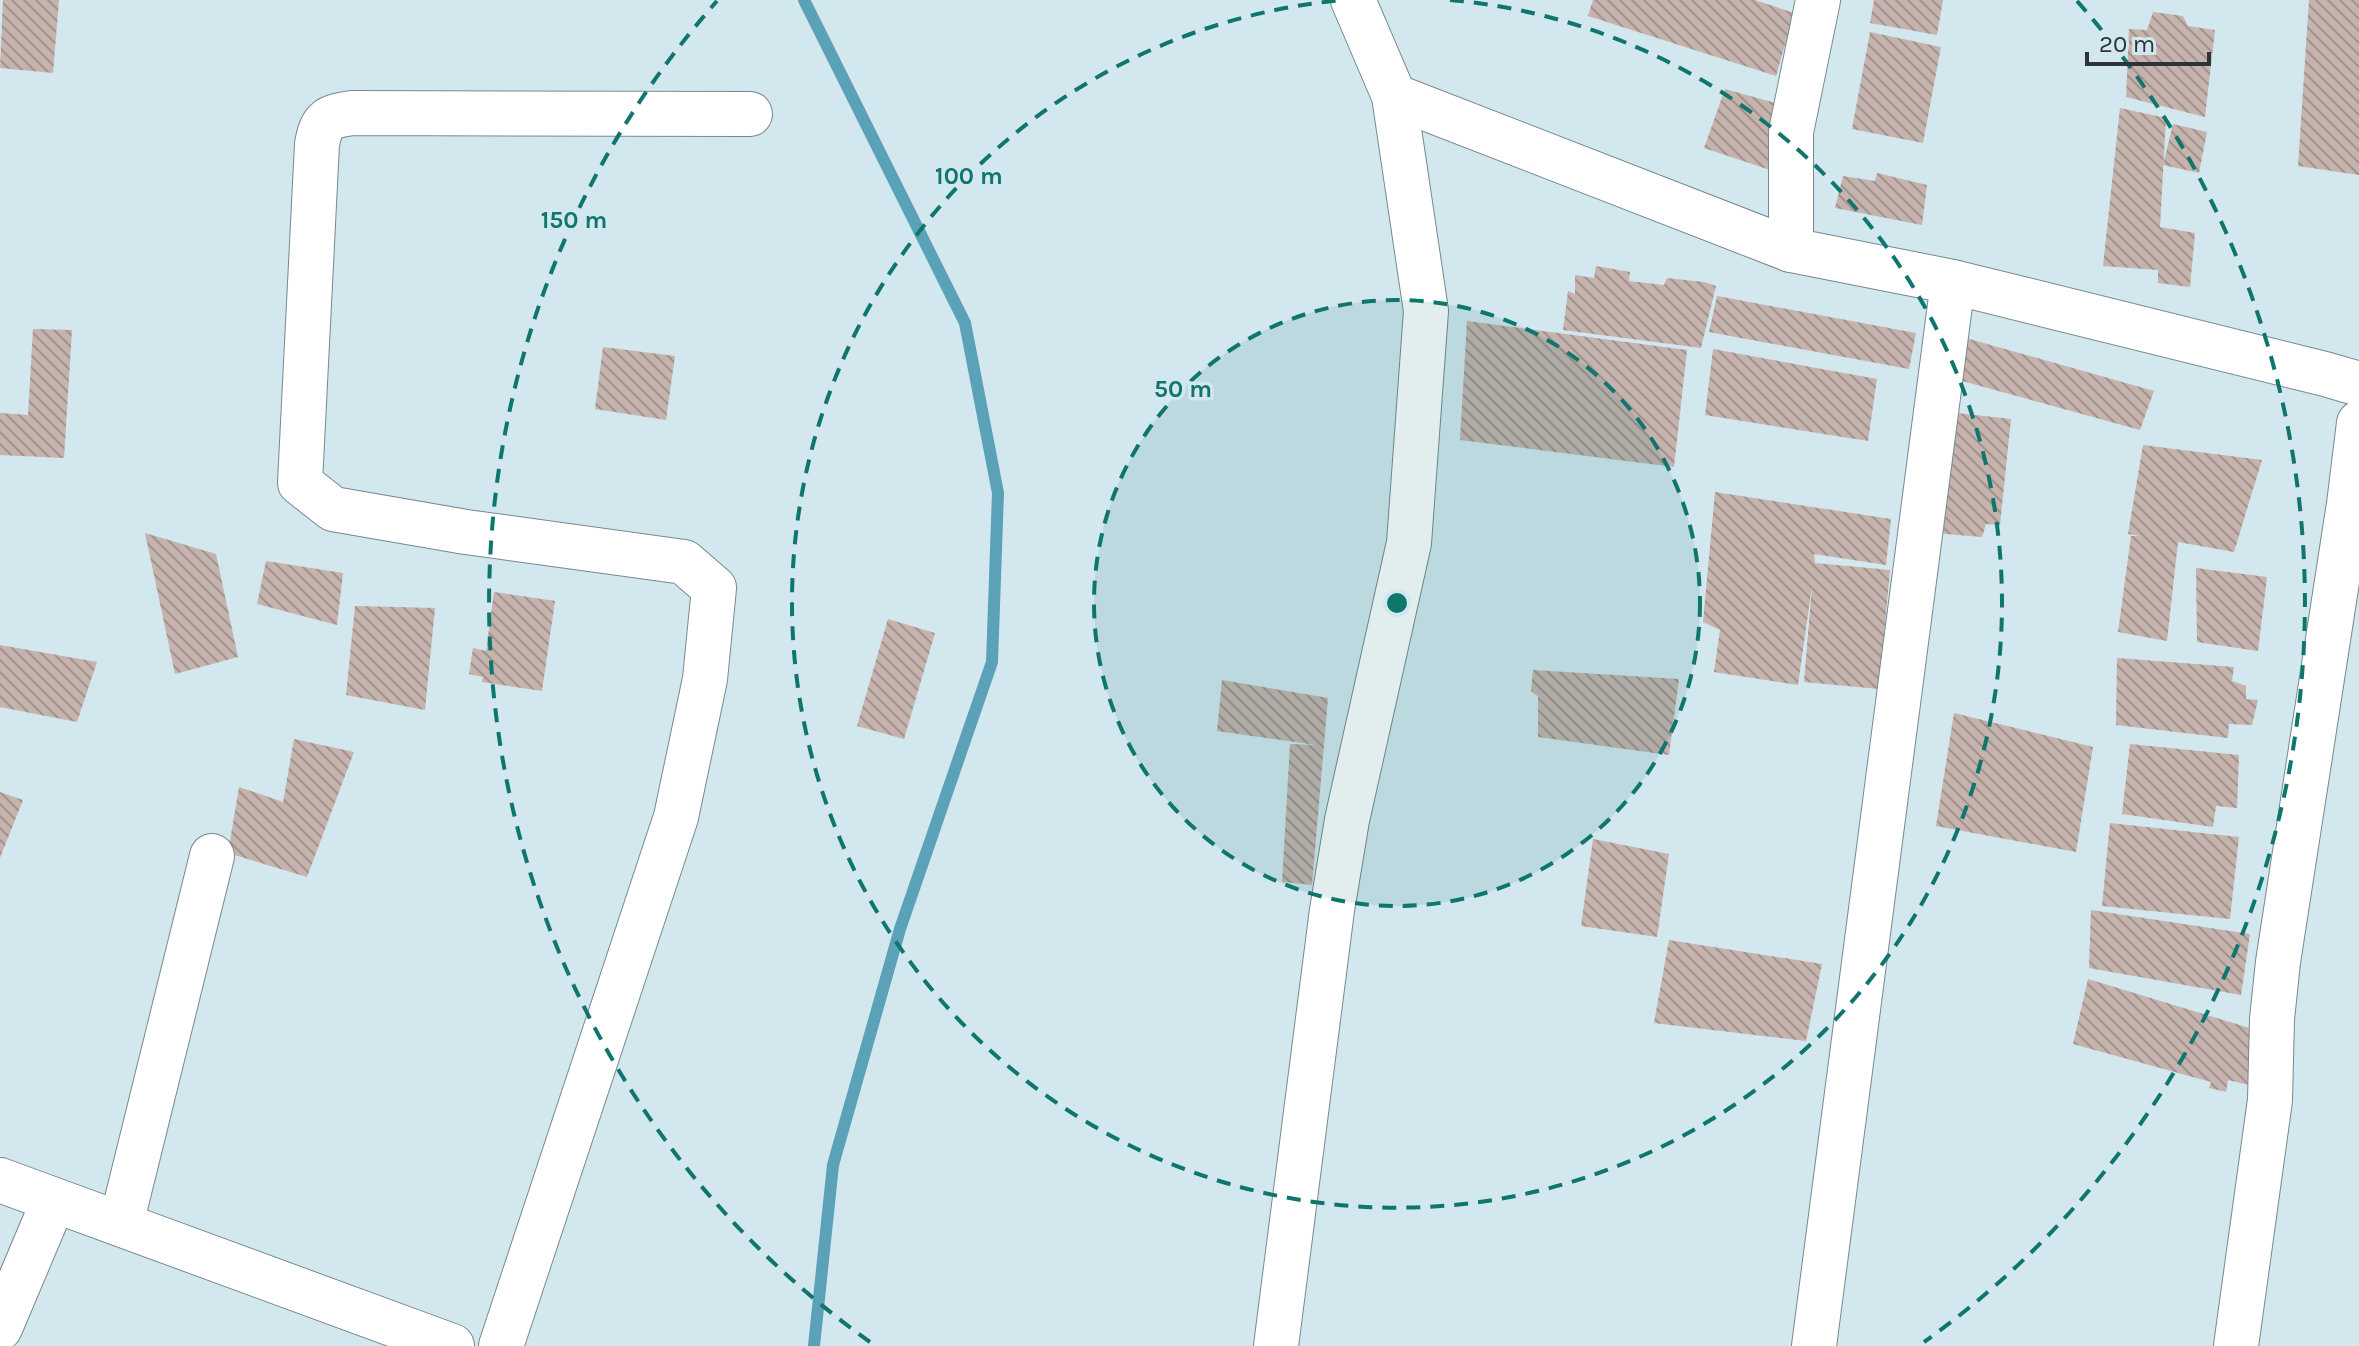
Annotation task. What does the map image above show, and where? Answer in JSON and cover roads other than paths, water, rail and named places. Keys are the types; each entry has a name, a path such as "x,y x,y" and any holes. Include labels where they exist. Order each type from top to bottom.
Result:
{"street":[{"path":"1276,1346 1332,910 1342,850 1409,543 1426,311 1394,96 1353,0"},
{"path":"1791,250 1791,132 1818,0"},
{"path":"1394,96 1791,250 1953,282 2359,384"},
{"path":"501,1346 676,817 705,679 714,588 684,562 466,532 333,509 300,483 317,144 321,126 331,116 352,113 750,114"},
{"path":"1814,1346 1953,282"},
{"path":"2236,1346 2270,1100 2272,1019 2278,962 2359,423"},
{"path":"121,1224 212,856"},
{"path":"0,1180 452,1346"},
{"path":"0,1328 54,1200"}],"waterway":[{"path":"804,0 965,323 998,493 992,662 900,929 833,1165 814,1346"}]}
